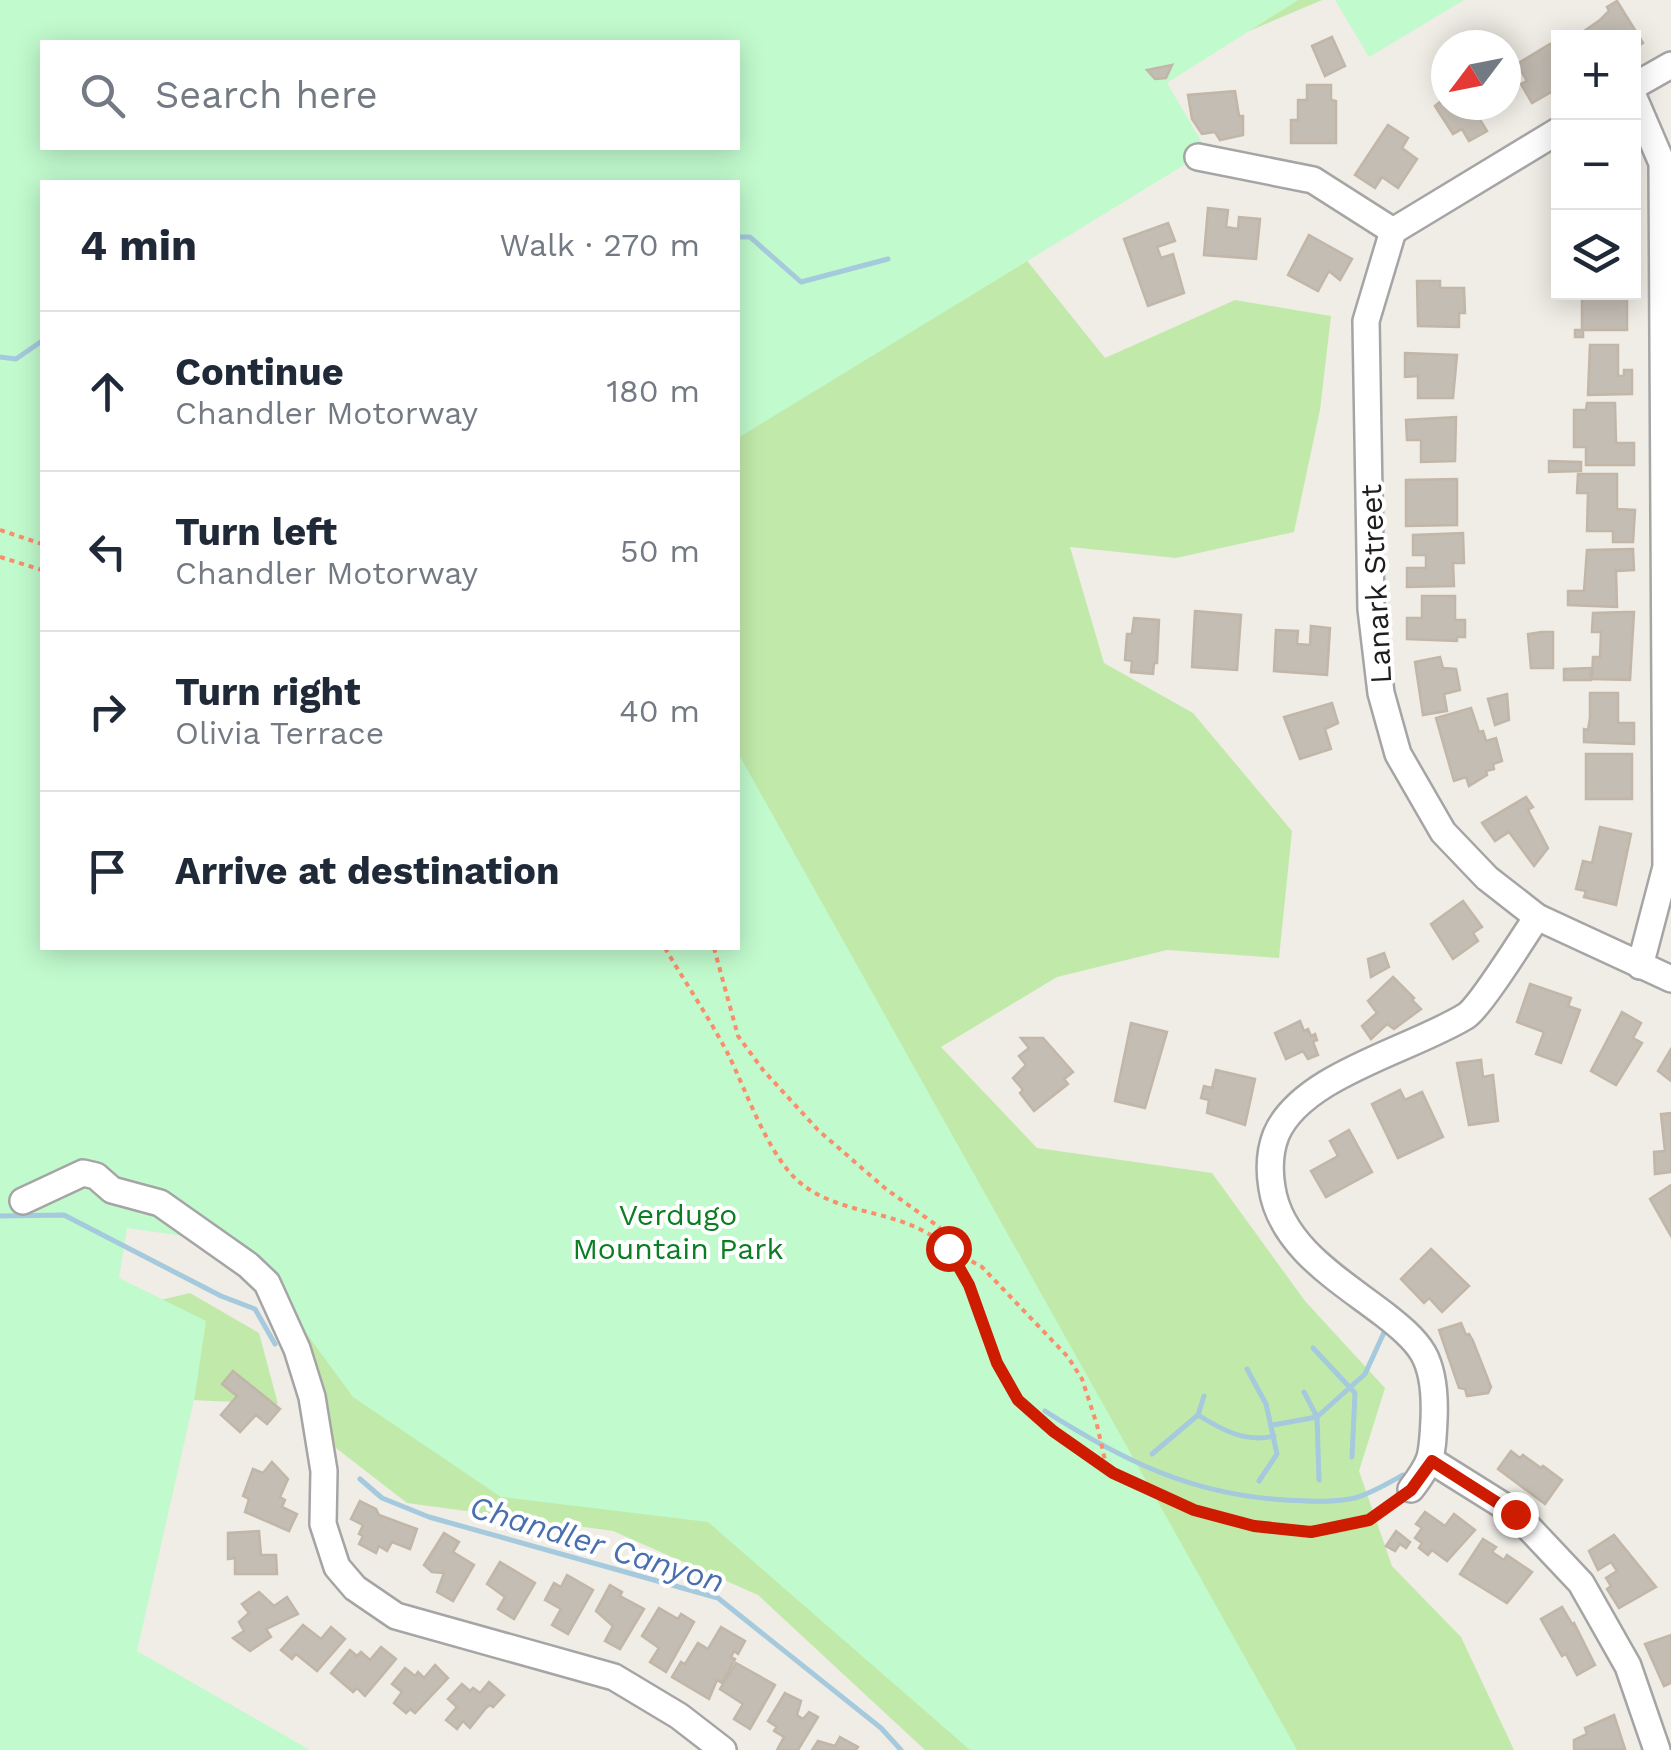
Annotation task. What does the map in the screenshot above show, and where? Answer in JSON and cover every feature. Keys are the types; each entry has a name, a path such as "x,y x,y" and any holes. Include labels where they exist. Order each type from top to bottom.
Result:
{"street":[{"path":"1641,82 1671,64"},
{"path":"1640,966 1666,867 1662,162 1641,114"},
{"path":"1198,158 1313,180 1393,231 1551,135"},
{"name":"Lanark Street","path":"1393,231 1366,321 1372,609 1381,693 1398,754 1444,832 1487,878 1537,917 1671,979"},
{"path":"1411,1490 1432,1461 1435,1402 1430,1369 1422,1351 1403,1330 1298,1244 1274,1204 1270,1152 1286,1114 1309,1093 1470,1014 1537,917"},
{"path":"23,1200 83,1173 96,1176 112,1190 160,1202 267,1283 297,1349 312,1397 324,1472 323,1524 336,1567 355,1588 396,1616 614,1677 680,1716 723,1750"},
{"path":"1432,1461 1515,1514 1581,1584 1628,1666 1656,1750"}],"path":[{"path":"0,530 40,543"},
{"path":"0,557 40,569"},
{"path":"665,950 726,1050 776,1151 802,1185 834,1204 891,1216 918,1227 982,1267 1068,1357 1082,1380 1107,1469"},
{"path":"715,950 738,1036 818,1130 886,1189 939,1226 969,1285 997,1363 1018,1400 1053,1431 1107,1469 1194,1510 1254,1526 1311,1532 1369,1520 1411,1490"}],"green space":[{"name":"Verdugo Mountain Park","path":"0,0 1322,0 1138,78 1008,237 1105,358 1235,300 1331,316 1320,410 1294,532 1176,558 1070,547 1104,663 1193,713 1292,831 1279,958 1167,950 1057,977 941,1047 1037,1148 1212,1173 1305,1301 1385,1388 1359,1471 1392,1566 1461,1637 1514,1750 925,1750 758,1595 613,1531 407,1503 327,1441 281,1286 150,1189 64,1179 131,1307 190,1293 259,1333 278,1404 192,1400 0,1750"},
{"name":"Verdugo Mountain Park","path":"0,0 1298,0 1167,83 1207,151 740,437 740,180 40,180 40,950 740,950 740,757 1297,1750 970,1750 708,1522 501,1497 353,1397 270,1284 218,1241 127,1228 119,1278 206,1321 195,1395 137,1651 310,1750 0,1750"},
{"path":"1335,0 1464,0 1369,57"}],"building":[{"path":"1617,1 1635,30 1586,30 1609,11 1607,7"},
{"path":"1332,37 1345,66 1325,76 1312,46"},
{"path":"1551,46 1551,92 1532,103 1521,84 1527,81 1521,62"},
{"path":"1172,65 1166,78 1155,79 1147,70"},
{"path":"1307,85 1331,85 1331,100 1336,101 1336,143 1291,143 1291,120 1298,120 1298,100 1307,100"},
{"path":"1235,91 1239,116 1243,116 1243,135 1220,140 1215,132 1202,134 1192,119 1188,95"},
{"path":"1444,120 1480,120 1487,131 1469,141 1462,129 1453,134"},
{"path":"1388,125 1408,138 1402,148 1417,159 1398,188 1382,177 1375,188 1355,175"},
{"path":"1208,208 1228,210 1226,227 1238,229 1239,217 1260,219 1256,259 1204,255"},
{"path":"1168,223 1175,241 1157,247 1161,258 1173,254 1184,293 1148,306 1124,239"},
{"path":"1309,235 1352,259 1340,280 1329,271 1318,291 1288,275"},
{"path":"1417,281 1440,281 1440,288 1464,288 1465,313 1459,313 1459,327 1418,326"},
{"path":"1582,300 1627,300 1627,330 1583,330 1583,337 1575,337 1575,330 1582,330"},
{"path":"1590,345 1618,345 1618,376 1624,376 1624,370 1632,370 1632,394 1588,395"},
{"path":"1405,353 1457,355 1453,398 1418,398 1418,376 1405,377"},
{"path":"1587,403 1615,403 1616,443 1634,443 1634,465 1586,465 1586,447 1574,447 1574,410 1586,410"},
{"path":"1456,417 1455,461 1421,462 1421,440 1407,440 1406,420"},
{"path":"1549,461 1581,462 1581,471 1549,472"},
{"path":"1578,474 1617,474 1617,509 1635,510 1633,542 1613,542 1613,531 1587,531 1588,493 1577,493"},
{"path":"1457,479 1457,525 1406,526 1406,480"},
{"path":"1463,533 1464,563 1453,563 1454,586 1407,587 1407,568 1426,568 1426,555 1413,555 1413,535"},
{"path":"1633,549 1634,570 1616,571 1617,607 1568,605 1568,591 1584,591 1587,550"},
{"path":"1422,596 1455,596 1455,620 1465,620 1465,637 1457,637 1457,641 1407,639 1407,618 1422,618"},
{"path":"1195,611 1241,615 1237,670 1192,667"},
{"path":"1634,612 1630,680 1592,679 1593,657 1600,657 1601,632 1592,632 1593,613"},
{"path":"1134,618 1159,620 1153,674 1131,672 1132,661 1125,660 1127,634 1132,634"},
{"path":"1311,626 1330,628 1327,675 1274,671 1276,630 1298,631 1297,644 1310,645"},
{"path":"1553,632 1553,668 1531,668 1528,634"},
{"path":"1440,657 1443,668 1456,669 1460,690 1444,694 1447,711 1423,715 1415,662"},
{"path":"1591,668 1591,680 1564,680 1564,669"},
{"path":"1590,693 1618,693 1618,723 1634,723 1634,744 1584,742 1584,729 1588,730 1590,718"},
{"path":"1507,694 1509,720 1495,725 1488,699"},
{"path":"1332,703 1338,723 1325,729 1331,749 1300,759 1284,717"},
{"path":"1471,708 1486,741 1496,738 1502,761 1493,764 1494,769 1469,786 1466,777 1454,781 1436,718"},
{"path":"1586,754 1632,754 1632,799 1586,799"},
{"path":"1526,797 1533,807 1528,810 1548,848 1534,866 1509,832 1495,841 1482,823"},
{"path":"1600,827 1631,834 1616,905 1584,897 1586,891 1576,889 1583,861 1592,863"},
{"path":"1463,901 1482,927 1473,933 1478,941 1453,959 1431,924"},
{"path":"1384,953 1389,967 1371,977 1368,959"},
{"path":"1393,977 1421,1009 1394,1029 1387,1024 1371,1039 1362,1026 1377,1013 1368,1001"},
{"path":"1530,984 1571,998 1568,1006 1580,1010 1561,1063 1536,1054 1544,1032 1517,1022"},
{"path":"1622,1012 1641,1023 1633,1038 1642,1043 1616,1085 1591,1071"},
{"path":"1300,1021 1304,1031 1315,1034 1317,1040 1313,1042 1318,1055 1308,1059 1303,1051 1286,1059 1275,1033"},
{"path":"1131,1023 1167,1032 1145,1108 1115,1101"},
{"path":"1021,1038 1043,1038 1073,1072 1064,1079 1068,1084 1034,1111 1013,1078 1026,1065 1019,1056 1029,1048"},
{"path":"1671,1049 1671,1081 1658,1071"},
{"path":"1481,1060 1483,1077 1493,1075 1498,1121 1469,1125 1457,1063"},
{"path":"1216,1070 1255,1079 1245,1125 1207,1113 1209,1100 1201,1098 1204,1086 1212,1088"},
{"path":"1400,1090 1405,1100 1422,1092 1443,1137 1398,1158 1372,1104"},
{"path":"1671,1113 1671,1172 1655,1174 1654,1152 1665,1151 1661,1114"},
{"path":"1349,1130 1372,1172 1326,1197 1311,1171 1338,1156 1330,1141"},
{"path":"1671,1185 1671,1236 1650,1199"},
{"path":"1431,1249 1469,1286 1442,1312 1429,1298 1424,1303 1401,1279"},
{"path":"1461,1323 1473,1341 1491,1387 1488,1393 1467,1396 1465,1389 1459,1388 1439,1330"},
{"path":"233,1371 280,1409 267,1424 256,1415 240,1432 221,1415 237,1396 222,1384"},
{"path":"1511,1451 1562,1480 1545,1504 1498,1469"},
{"path":"272,1462 288,1479 280,1497 285,1500 282,1507 297,1514 289,1531 245,1512 249,1499 243,1496 253,1469 263,1473"},
{"path":"360,1501 376,1509 379,1515 417,1529 410,1549 392,1542 387,1551 379,1546 376,1553 359,1544 363,1525 351,1519"},
{"path":"1425,1512 1445,1526 1454,1514 1475,1530 1447,1561 1432,1550 1428,1555 1419,1548 1422,1543 1415,1538 1422,1528 1416,1524"},
{"path":"259,1531 261,1555 276,1555 277,1574 235,1574 235,1558 228,1559 228,1533"},
{"path":"1396,1531 1410,1542 1406,1548 1400,1544 1395,1551 1386,1546"},
{"path":"444,1533 459,1542 453,1552 474,1565 453,1601 437,1592 444,1573 432,1572 424,1565"},
{"path":"1614,1535 1656,1587 1619,1608 1607,1589 1611,1586 1606,1578 1617,1571 1611,1562 1598,1570 1589,1551"},
{"path":"1483,1539 1496,1547 1492,1552 1504,1560 1507,1555 1532,1572 1507,1603 1460,1574"},
{"path":"500,1562 535,1583 514,1619 498,1609 505,1597 487,1584"},
{"path":"567,1575 593,1590 568,1634 552,1625 561,1609 545,1600 554,1583 561,1587"},
{"path":"610,1585 622,1592 620,1596 644,1609 620,1649 605,1641 613,1626 596,1611"},
{"path":"259,1592 274,1606 287,1597 298,1614 266,1629 271,1637 250,1651 233,1638 244,1631 239,1622 249,1613 242,1604"},
{"path":"1562,1607 1595,1665 1577,1675 1541,1619"},
{"path":"659,1608 678,1619 681,1614 694,1622 666,1672 650,1662 659,1648 642,1636"},
{"path":"303,1625 321,1639 331,1627 345,1639 317,1671 296,1654 292,1659 281,1650"},
{"path":"721,1627 745,1641 738,1654 734,1651 731,1657 735,1659 722,1683 717,1680 709,1699 672,1677 698,1643 708,1649"},
{"path":"1671,1635 1671,1683 1664,1686 1645,1644"},
{"path":"381,1647 396,1659 365,1696 357,1688 353,1692 331,1673 350,1650 357,1656 361,1652 370,1660"},
{"path":"736,1663 775,1685 750,1729 734,1719 743,1704 720,1689"},
{"path":"435,1665 448,1678 415,1713 410,1709 406,1713 394,1703 402,1692 392,1684 405,1668 424,1678"},
{"path":"489,1682 504,1695 493,1707 486,1708 470,1728 463,1721 457,1729 446,1720 457,1707 448,1699 462,1684 480,1693"},
{"path":"785,1693 801,1701 797,1715 803,1719 809,1712 818,1717 798,1750 777,1750 784,1737 768,1721"},
{"path":"1614,1715 1625,1749 1574,1750 1574,1740 1587,1734 1585,1728"},
{"path":"840,1737 858,1747 856,1750 812,1750 818,1741 835,1746"}],"waterway":[{"path":"740,237 750,237 801,282 888,259"},
{"path":"0,357 16,359 40,342"},
{"name":"Chandler Canyon","path":"0,1216 64,1215 221,1296 255,1309 275,1344"},
{"path":"1273,1425 1317,1417 1365,1374 1387,1326"},
{"path":"1313,1348 1355,1393 1352,1457"},
{"path":"1247,1369 1266,1404 1277,1454 1259,1481"},
{"path":"1304,1392 1317,1417 1319,1480"},
{"path":"1152,1454 1198,1415 1204,1396"},
{"path":"1045,1411 1102,1445 1159,1472 1252,1497 1346,1500 1403,1475"},
{"path":"1198,1415 1244,1436 1274,1436"},
{"name":"Chandler Canyon","path":"360,1479 382,1498 429,1517 718,1598 881,1728 901,1750"}],"route":[{"path":"948,1248 969,1285 997,1363 1018,1400 1053,1431 1113,1473 1194,1510 1254,1526 1311,1532 1369,1520 1411,1490 1432,1461 1515,1514"}]}
